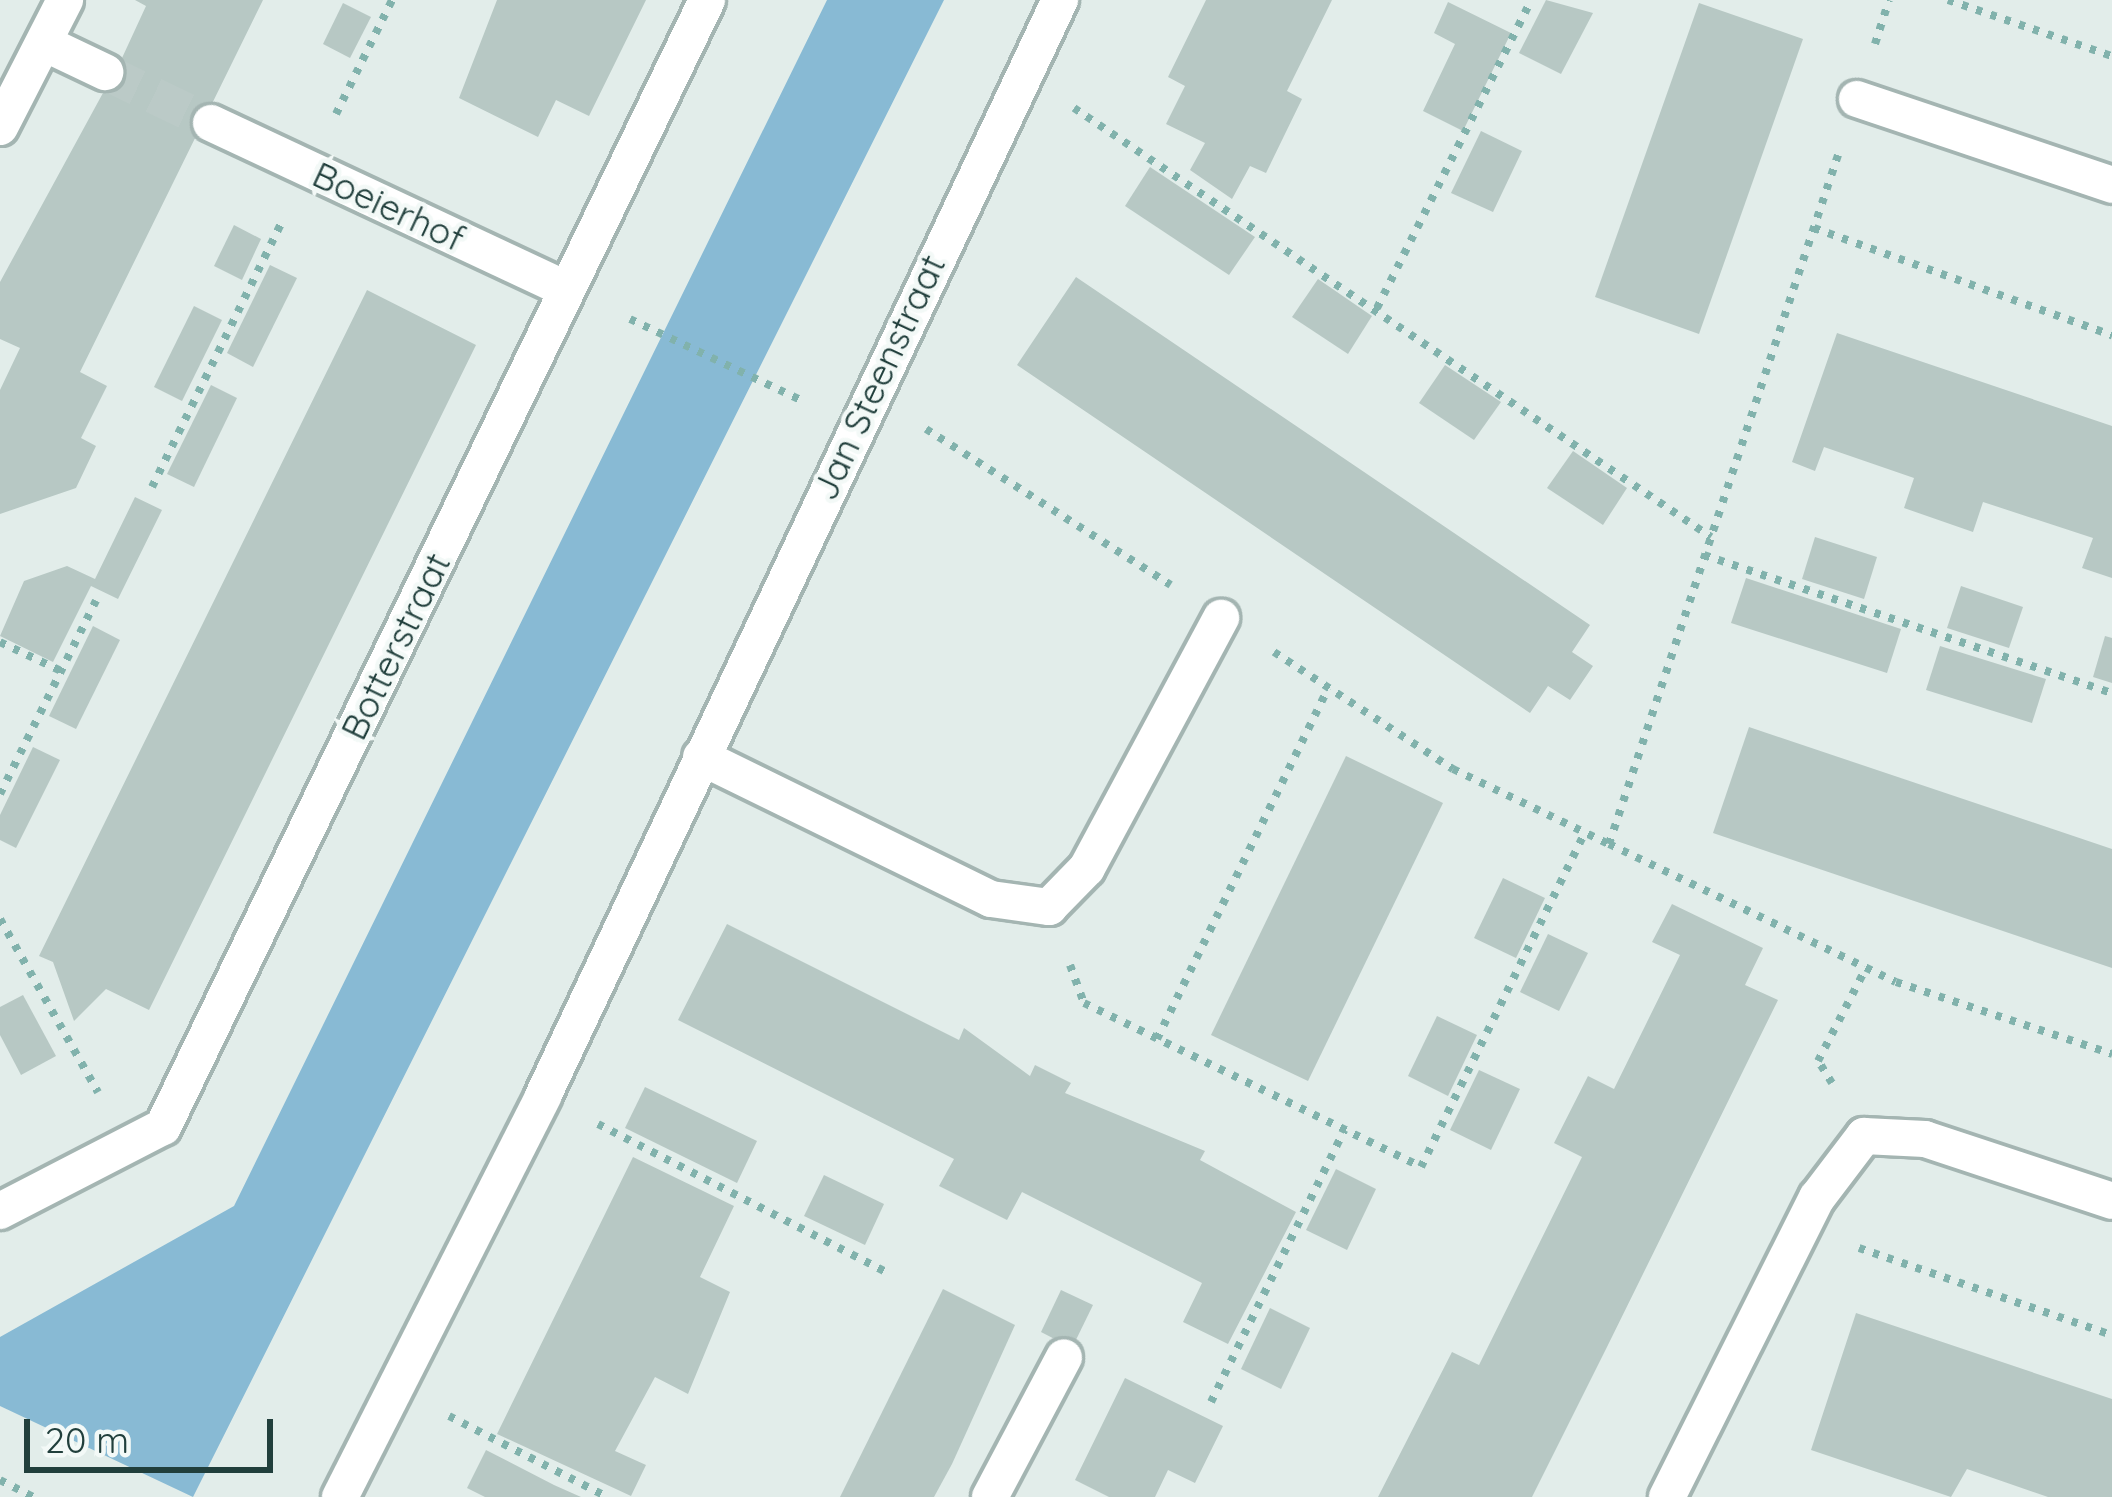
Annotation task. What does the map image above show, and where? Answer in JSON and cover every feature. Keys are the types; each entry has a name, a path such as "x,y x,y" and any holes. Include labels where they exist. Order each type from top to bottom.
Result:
{"street":[{"path":"0,128 64,0"},
{"name":"Botterstraat","path":"0,1211 163,1127 707,0"},
{"name":"Jan Steenstraat","path":"340,1497 543,1096 869,392 1060,0"},
{"path":"44,43 105,72"},
{"path":"1856,99 2112,185"},
{"name":"Boeierhof","path":"211,123 566,289"},
{"path":"701,757 991,899 1049,907 1088,868 1221,617"},
{"path":"1666,1497 1801,1228 1864,1136 1925,1139 2112,1202"},
{"path":"990,1497 1064,1357"}],"path":[{"path":"152,487 392,0"},
{"path":"1377,308 1532,0"},
{"path":"1609,844 1889,0"},
{"path":"1948,0 2112,56"},
{"path":"1022,74 1377,308 1711,537"},
{"path":"1814,227 2112,335"},
{"path":"631,319 819,409"},
{"path":"869,392 1453,769 1866,968 2112,1054"},
{"path":"1704,555 2112,693"},
{"path":"0,794 96,601"},
{"path":"0,641 61,671"},
{"path":"1157,1039 1328,688"},
{"path":"1049,907 1084,1003 1421,1167 1585,832"},
{"path":"0,919 128,1145"},
{"path":"1864,1136 1818,1061 1866,968"},
{"path":"543,1096 886,1272"},
{"path":"1210,1402 1344,1130"},
{"path":"1801,1228 2112,1336"},
{"path":"394,1389 607,1497"},
{"path":"0,1480 34,1497"}],"water":[{"path":"827,0 944,0 193,1497 0,1406 0,1337 234,1206"}],"building":[{"path":"135,0 263,0 80,372 107,386 81,438 96,446 76,488 0,514 0,390 20,348 0,339 0,282 122,58 146,6"},
{"path":"497,0 646,0 589,116 556,100 538,137 459,98"},
{"path":"1206,0 1332,0 1287,91 1302,99 1266,173 1250,166 1232,199 1190,170 1205,143 1166,124 1185,86 1168,77"},
{"path":"1546,0 1593,13 1561,74 1519,53"},
{"path":"1448,2 1511,33 1463,131 1423,111 1455,44 1434,33"},
{"path":"343,3 371,17 350,58 323,44"},
{"path":"1699,3 1803,39 1699,334 1595,297"},
{"path":"1481,131 1522,151 1493,212 1451,193"},
{"path":"1150,167 1255,237 1229,275 1125,206"},
{"path":"234,225 261,239 242,280 214,266"},
{"path":"270,265 297,278 253,367 227,353"},
{"path":"1076,277 1590,625 1572,652 1593,666 1570,700 1548,686 1530,713 1017,365"},
{"path":"1318,279 1372,316 1348,354 1292,317"},
{"path":"367,290 476,345 149,1010 106,989 74,1021 53,962 39,956"},
{"path":"194,306 222,320 182,401 154,387"},
{"path":"1837,333 2112,426 2112,578 2082,568 2093,538 1983,502 1973,532 1904,508 1914,478 1824,447 1815,471 1792,462"},
{"path":"1445,365 1501,402 1474,440 1419,403"},
{"path":"211,385 237,398 194,487 167,474"},
{"path":"1573,451 1627,488 1603,525 1547,488"},
{"path":"135,497 162,510 118,599 91,586 53,662 0,636 24,581 67,566 95,579"},
{"path":"1815,537 1877,557 1864,599 1802,579"},
{"path":"1746,578 1901,629 1887,673 1731,623"},
{"path":"1961,586 2023,607 2009,648 1947,628"},
{"path":"93,626 120,640 76,729 49,716"},
{"path":"2105,636 2112,638 2112,683 2093,677"},
{"path":"1940,646 2046,679 2032,723 1926,690"},
{"path":"1749,727 2112,849 2112,968 1713,833"},
{"path":"33,747 60,760 16,848 0,840 0,815"},
{"path":"1346,756 1443,803 1308,1081 1211,1035"},
{"path":"1503,878 1545,898 1516,958 1474,938"},
{"path":"1672,904 1763,948 1745,985 1778,1000 1607,1347 1532,1497 1378,1497 1452,1352 1479,1365 1582,1157 1554,1143 1588,1076 1614,1089 1680,955 1652,942"},
{"path":"727,924 959,1040 964,1028 1030,1076 1035,1065 1071,1083 1065,1093 1205,1151 1200,1160 1296,1212 1228,1344 1183,1322 1202,1283 1022,1192 1007,1220 939,1186 954,1159 678,1020"},
{"path":"1548,934 1588,953 1559,1011 1520,992"},
{"path":"23,995 56,1056 21,1075 0,1035 0,1007"},
{"path":"1437,1016 1477,1035 1448,1096 1408,1076"},
{"path":"1479,1070 1520,1089 1491,1150 1450,1130"},
{"path":"645,1087 757,1141 737,1183 625,1128"},
{"path":"633,1157 734,1206 700,1277 730,1292 688,1394 655,1377 615,1451 646,1465 631,1496 497,1434"},
{"path":"1336,1169 1376,1189 1347,1250 1306,1230"},
{"path":"824,1175 884,1204 865,1245 804,1216"},
{"path":"943,1289 1015,1325 952,1464 934,1497 840,1497"},
{"path":"1061,1290 1093,1305 1072,1348 1041,1332"},
{"path":"1270,1308 1310,1328 1281,1389 1241,1369"},
{"path":"1856,1313 2112,1399 2112,1497 2048,1497 1967,1469 1951,1497 1811,1450"},
{"path":"1125,1378 1223,1426 1195,1483 1168,1470 1155,1497 1109,1497 1075,1480"},
{"path":"486,1450 581,1497 485,1497 467,1488"}],"tunnel":[{"path":"105,72 211,123"}]}
